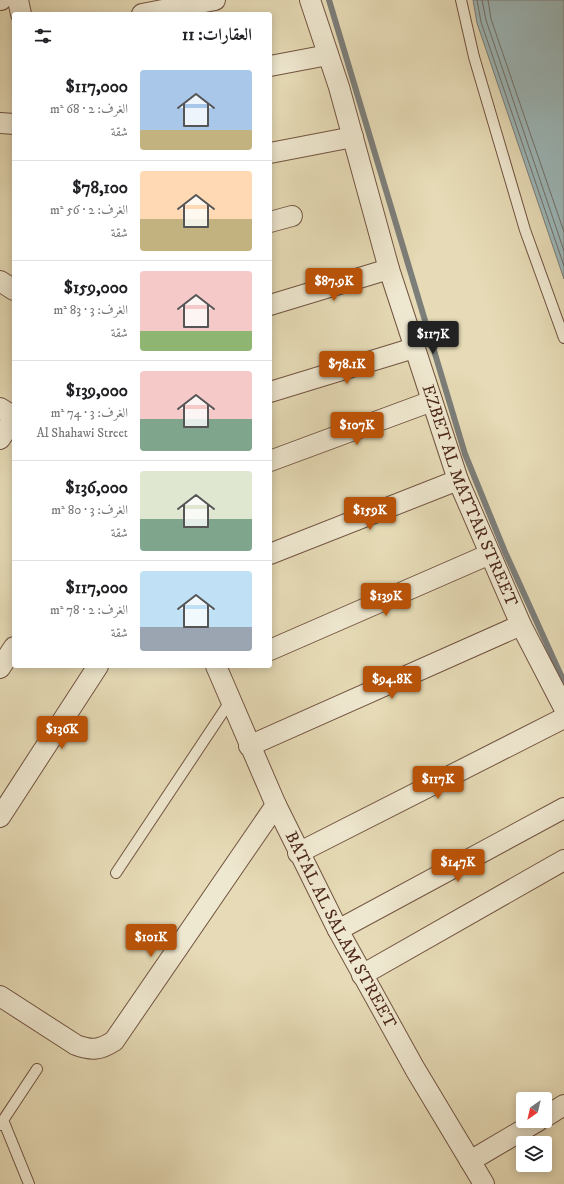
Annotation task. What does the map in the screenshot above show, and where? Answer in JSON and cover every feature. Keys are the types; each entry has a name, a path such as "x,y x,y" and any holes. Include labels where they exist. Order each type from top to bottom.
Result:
{"street":[{"path":"18,0 21,12"},
{"path":"152,12 215,0"},
{"name":"EZBET AL MATTAR STREET","path":"310,0 339,86 389,269 458,480 521,625 564,708"},
{"path":"272,66 328,55"},
{"path":"0,123 12,124"},
{"path":"272,152 353,137"},
{"path":"272,221 292,216"},
{"path":"272,304 389,269"},
{"path":"0,281 12,289"},
{"path":"272,391 414,348"},
{"path":"272,460 432,401"},
{"path":"0,408 12,416"},
{"path":"0,439 12,420"},
{"path":"272,553 458,480"},
{"path":"272,649 490,554"},
{"path":"249,746 521,625"},
{"path":"0,668 12,650"},
{"path":"0,817 97,668"},
{"name":"BATAL AL SALAM STREET","path":"223,668 230,700 249,746 298,852 362,975 415,1069 484,1184"},
{"path":"298,852 564,718"},
{"path":"0,996 76,1045 85,1049 96,1050 114,1041 276,805"},
{"path":"338,930 564,808"},
{"path":"362,975 564,860"},
{"path":"552,1113 564,1105"},
{"path":"470,1161 526,1128"}],"lane":[{"path":"461,0 474,58 525,230 564,338"},
{"path":"116,873 230,700"},
{"path":"29,1184 2,1123 37,1069"}],"water":[{"path":"473,0 564,0 564,279 477,23"}],"waterway":[{"path":"329,0 465,454 505,552 564,682"}]}
